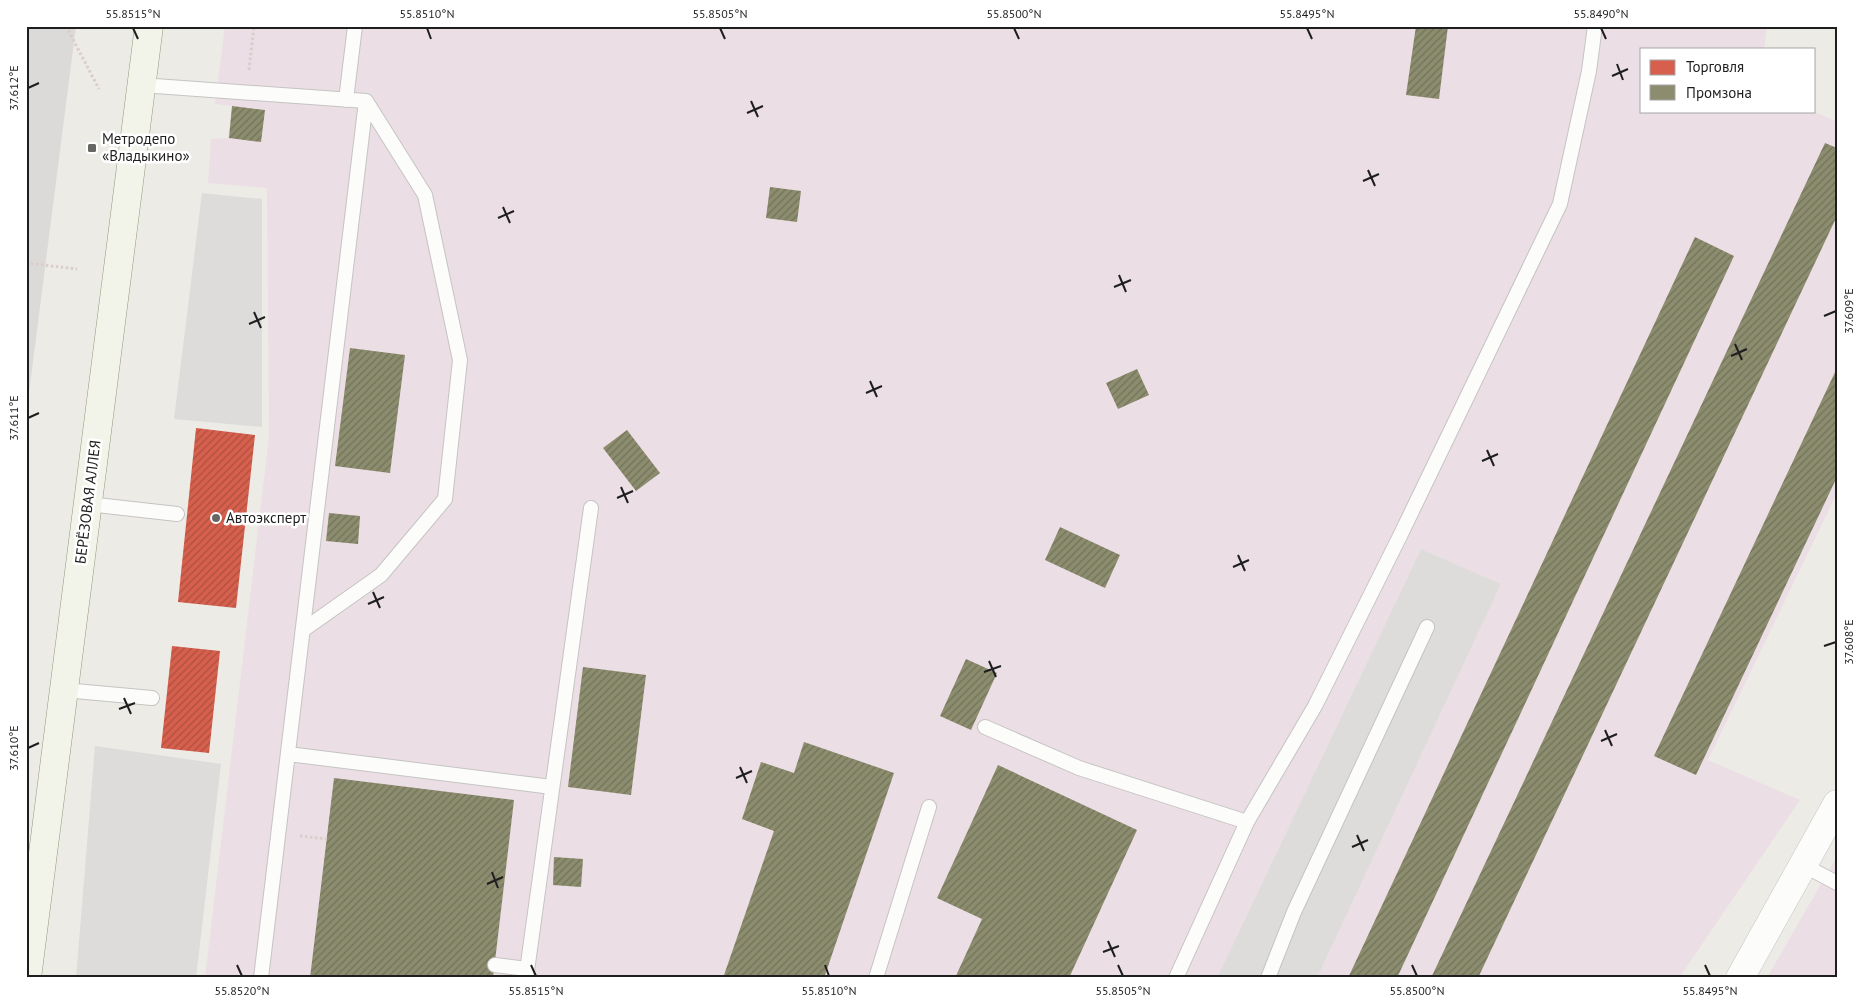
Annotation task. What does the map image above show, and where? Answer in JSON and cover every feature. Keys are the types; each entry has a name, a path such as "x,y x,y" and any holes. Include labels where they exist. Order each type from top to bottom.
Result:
{"main road":[{"name":"БЕРЁЗОВАЯ АЛЛЕЯ","path":"27,978 149,26"}],"street":[{"path":"1740,978 1837,804"}],"lane":[{"path":"346,100 355,26"},
{"path":"1176,978 1247,822 1320,697 1560,204 1589,71 1595,26"},
{"path":"141,85 366,101"},
{"path":"261,978 366,101"},
{"path":"303,630 380,575 445,499 460,360 425,195 366,101"},
{"path":"88,504 177,514"},
{"path":"494,965 526,973 591,508"},
{"path":"1268,978 1294,912 1427,627"},
{"path":"64,690 152,698"},
{"path":"985,727 1079,768 1247,822"},
{"path":"288,754 552,787"},
{"path":"876,978 929,807"},
{"path":"1803,865 1837,883"}],"path":[{"path":"66,26 99,90"},
{"path":"247,92 254,26"},
{"path":"26,264 77,269"}],"shaded area":[{"path":"26,26 76,26 26,416"},
{"path":"225,26 1767,26 1764,48 1640,48 1640,112 1815,112 1837,122 1837,493 1708,760 1800,800 1679,978 1317,978 1501,584 1421,549 1217,978 205,978 269,437 267,188 208,183 211,139 228,138 232,106 215,104"},
{"path":"202,193 262,199 262,427 174,419"},
{"path":"1421,549 1501,584 1317,978 1217,978"},
{"path":"95,746 221,764 196,978 76,978"},
{"path":"1837,856 1837,978 1767,978"}],"building: Торговля":[{"name":"Автоэксперт","path":"196,428 255,435 236,608 178,602"},
{"path":"172,646 220,651 209,753 161,748"}],"building: Промзона":[{"path":"1416,26 1448,26 1439,99 1406,95"},
{"path":"232,106 265,110 261,142 229,138"},
{"path":"1825,143 1837,148 1837,216 1478,978 1431,978"},
{"path":"770,187 801,191 797,222 766,218"},
{"path":"1695,237 1734,256 1397,978 1348,978"},
{"path":"350,348 405,355 390,473 335,466"},
{"path":"1837,368 1837,477 1696,775 1654,756"},
{"path":"1137,369 1149,395 1118,409 1106,383"},
{"path":"627,430 660,473 636,491 603,448"},
{"path":"329,513 360,516 358,544 326,541"},
{"path":"1060,527 1120,555 1105,588 1045,560"},
{"path":"966,659 997,673 971,730 940,716"},
{"path":"583,667 646,675 631,795 568,787"},
{"path":"804,742 894,773 824,978 723,978 774,831 742,819 761,762 794,773"},
{"path":"998,765 1137,830 1069,978 955,978 982,919 937,898"},
{"path":"334,778 514,800 493,978 310,978"},
{"path":"554,857 583,859 581,887 553,885"}],"place":[{"name":"Метродепо «Владыкино»","path":"92,148"},
{"name":"Автоэксперт","path":"216,518"}]}
